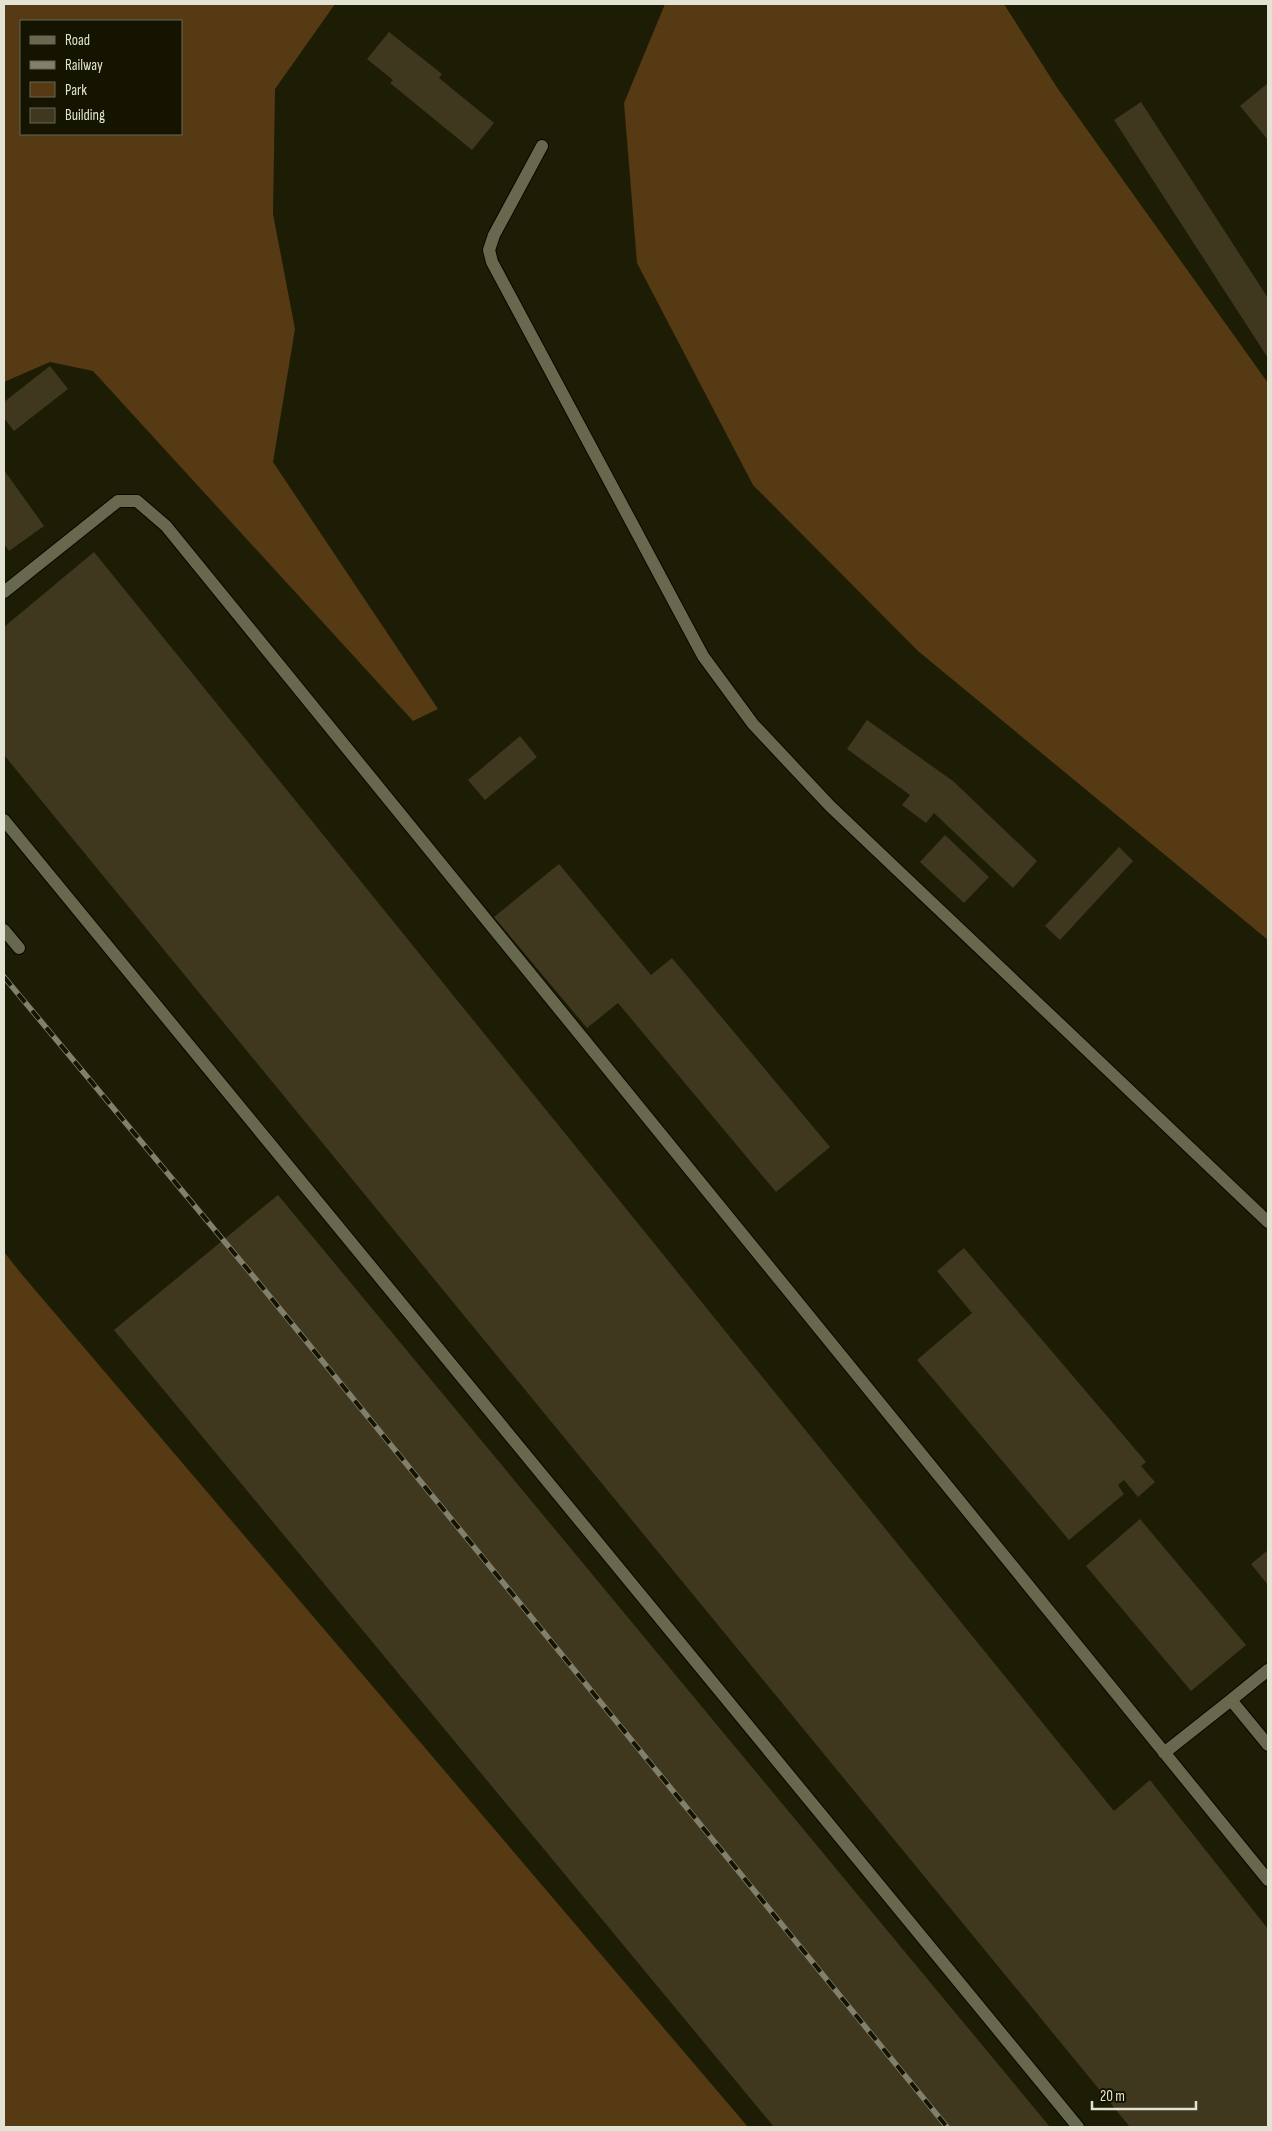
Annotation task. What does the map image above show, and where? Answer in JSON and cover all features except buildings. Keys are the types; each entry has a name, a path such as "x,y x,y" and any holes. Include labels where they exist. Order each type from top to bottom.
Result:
{"street":[{"path":"542,146 494,235 489,250 492,262 703,656 753,724 830,806 1268,1222"},
{"path":"4,592 118,501 137,500 166,526 1268,1880"},
{"path":"4,820 1078,2127"},
{"path":"4,930 19,948"},
{"path":"1164,1753 1268,1670"},
{"path":"1231,1700 1268,1745"}],"green space":[{"path":"4,4 335,4 275,89 273,214 295,329 273,462 438,709 413,721 93,371 50,362 4,382"},
{"path":"665,4 1004,4 1058,89 1268,383 1268,940 918,651 753,485 637,263 624,103"},
{"path":"4,1252 24,1277 748,2127 4,2127"}],"railway":[{"path":"4,977 249,1271 947,2127"}]}
